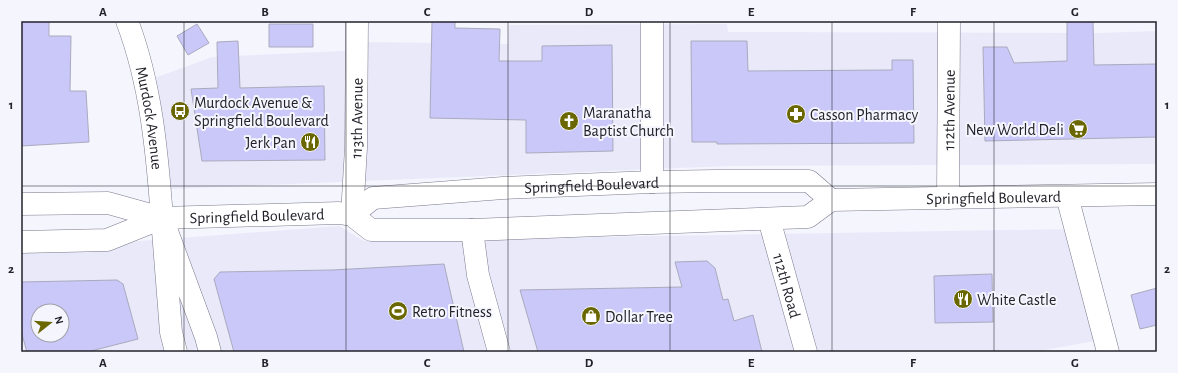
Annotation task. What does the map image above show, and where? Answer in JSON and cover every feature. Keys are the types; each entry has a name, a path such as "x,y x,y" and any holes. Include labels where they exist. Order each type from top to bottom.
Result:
{"main road":[{"name":"Murdock Avenue","path":"127,21 144,76 153,123 171,332 176,352"},
{"name":"113th Avenue","path":"352,215 356,148 357,21"},
{"path":"652,21 652,182"},
{"name":"112th Avenue","path":"948,198 949,21"},
{"name":"Springfield Boulevard","path":"21,204 108,202 162,218 339,213 352,215 374,198 503,188 716,181 809,182 831,200 1157,194"},
{"path":"1067,196 1108,352"},
{"path":"352,215 371,230 472,230 808,217 831,200"},
{"name":"Murdock Avenue","path":"162,218 206,337 210,352"},
{"name":"Springfield Boulevard","path":"21,242 107,240 162,218"},
{"name":"112th Road","path":"770,219 806,352"},
{"path":"472,230 478,275 499,352"}],"shaded area":[{"path":"727,24 728,32 1099,33 1157,31 1157,164 728,166 169,189 152,79 212,57 363,50 364,42 508,44 509,25"},
{"path":"339,226 364,241 1068,229 1100,340 1034,352 198,352 197,349 183,352 25,352 21,337 21,250"}],"building":[{"path":"21,21 49,21 49,36 71,36 70,91 86,91 89,142 21,146"},
{"path":"432,21 455,21 455,28 500,29 499,61 542,61 542,46 612,45 613,151 526,153 526,120 430,118"},
{"path":"1067,21 1093,21 1094,65 1157,64 1157,137 985,141 983,47 1007,47 1014,63 1067,61"},
{"path":"197,24 209,43 188,55 177,36"},
{"path":"269,24 313,24 313,47 269,47"},
{"path":"238,41 240,88 324,86 325,160 202,161 191,89 218,88 217,42"},
{"path":"691,41 747,41 748,71 892,70 892,60 913,60 914,143 717,144 717,142 692,142"},
{"path":"707,261 715,268 723,300 728,299 734,321 753,315 762,352 538,352 520,290 682,287 675,262"},
{"path":"444,264 464,352 234,352 214,279 220,272 332,270"},
{"name":"White Castle","path":"992,274 993,322 935,323 934,276"},
{"path":"117,280 123,284 138,339 87,352 27,352 21,331 21,282"},
{"path":"1157,288 1157,325 1140,329 1131,295"}],"place":[{"name":"Murdock Avenue & Springfield Boulevard","path":"180,111"},
{"name":"Casson Pharmacy","path":"796,114"},
{"name":"Maranatha Baptist Church","path":"569,121"},
{"name":"New World Deli","path":"1078,129"},
{"name":"Jerk Pan","path":"310,142"},
{"name":"White Castle","path":"963,299"},
{"name":"Retro Fitness","path":"398,311"},
{"name":"Dollar Tree","path":"591,316"}]}
